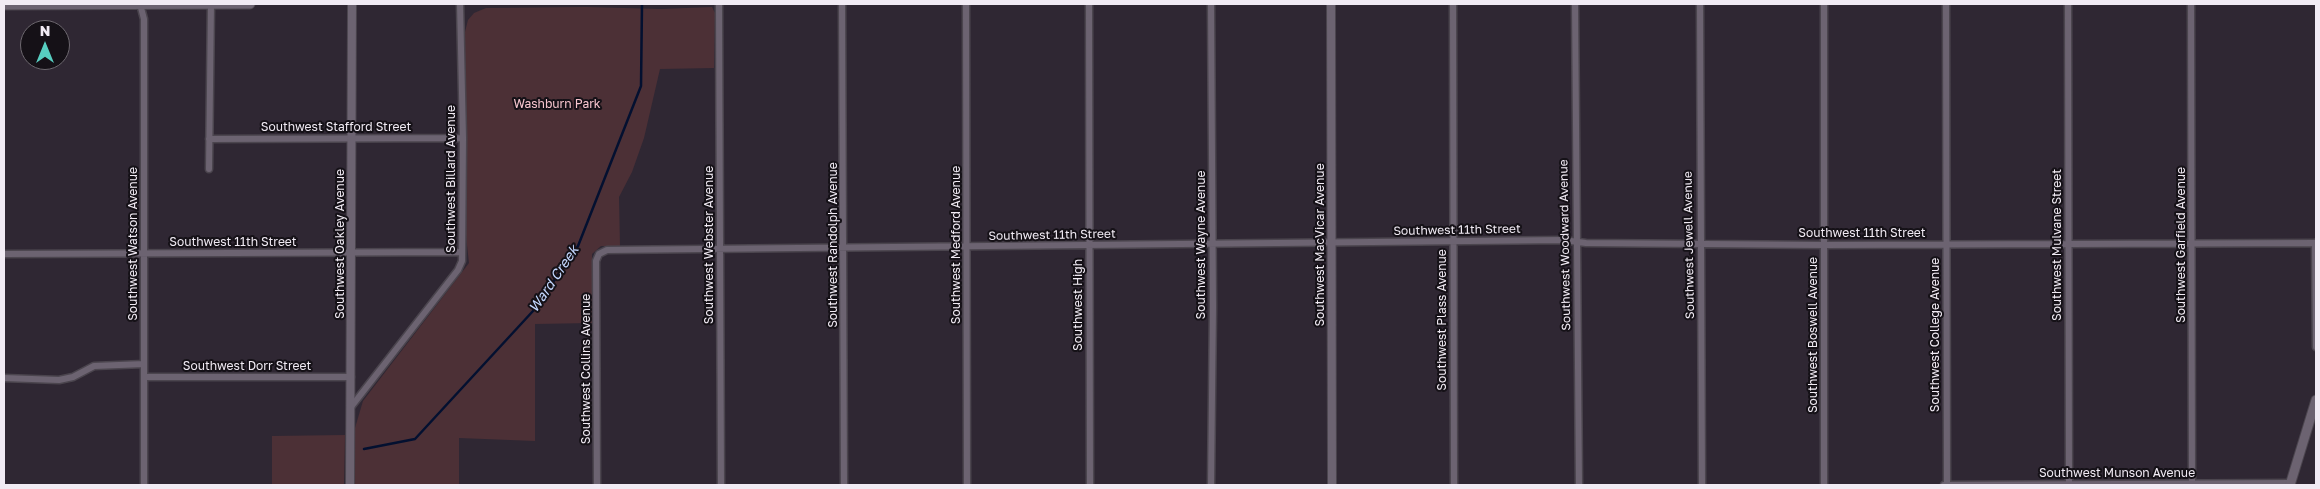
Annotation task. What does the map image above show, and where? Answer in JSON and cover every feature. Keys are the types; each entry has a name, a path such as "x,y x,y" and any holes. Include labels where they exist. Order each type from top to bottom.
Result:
{"main road":[{"path":"4,5 250,4"},
{"path":"2290,484 2316,400"}],"street":[{"name":"Southwest Watson Avenue","path":"140,4 144,19 144,485"},
{"path":"209,168 211,4"},
{"name":"Southwest Oakley Avenue","path":"350,485 352,4"},
{"name":"Southwest Billard Avenue","path":"351,407 458,270 462,261 463,138 460,4"},
{"name":"Southwest Webster Avenue","path":"719,4 721,485"},
{"name":"Southwest Randolph Avenue","path":"842,4 844,485"},
{"name":"Southwest Medford Avenue","path":"966,4 967,485"},
{"name":"Southwest High","path":"1089,4 1090,485"},
{"name":"Southwest Wayne Avenue","path":"1211,4 1213,245 1211,485"},
{"name":"Southwest MacVicar Avenue","path":"1331,4 1332,485"},
{"name":"Southwest Plass Avenue","path":"1453,4 1454,485"},
{"name":"Southwest Woodward Avenue","path":"1575,4 1579,485"},
{"name":"Southwest Jewell Avenue","path":"1700,4 1702,485"},
{"name":"Southwest Boswell Avenue","path":"1824,4 1824,485"},
{"name":"Southwest College Avenue","path":"1945,485 1946,4"},
{"name":"Southwest Mulvane Street","path":"2068,4 2069,485"},
{"name":"Southwest Garfield Avenue","path":"2191,4 2192,484"},
{"name":"Southwest Stafford Street","path":"209,139 463,138"},
{"name":"Southwest 11th Street","path":"599,254 607,250 1563,240 1576,242 1824,245 2316,243"},
{"path":"2316,243 2316,347"},
{"name":"Southwest 11th Street","path":"4,254 461,252"},
{"name":"Southwest Collins Avenue","path":"597,485 596,261 599,254"},
{"path":"4,378 59,380 73,377 94,366 144,364"},
{"name":"Southwest Dorr Street","path":"144,377 351,377"},
{"name":"Southwest Munson Avenue","path":"1945,485 2290,484"}],"green space":[{"name":"Washburn Park","path":"586,7 661,9 712,7 715,13 714,68 660,69 644,138 632,172 619,197 620,246 601,246 592,254 592,323 535,324 535,441 459,438 459,485 355,485 355,428 363,401 469,263 466,236 465,32 468,20 474,13 486,8"},
{"path":"345,435 344,485 272,485 272,436"}],"waterway":[{"name":"Ward Creek","path":"364,449 415,439 533,311 578,246 641,86 642,4"}]}
